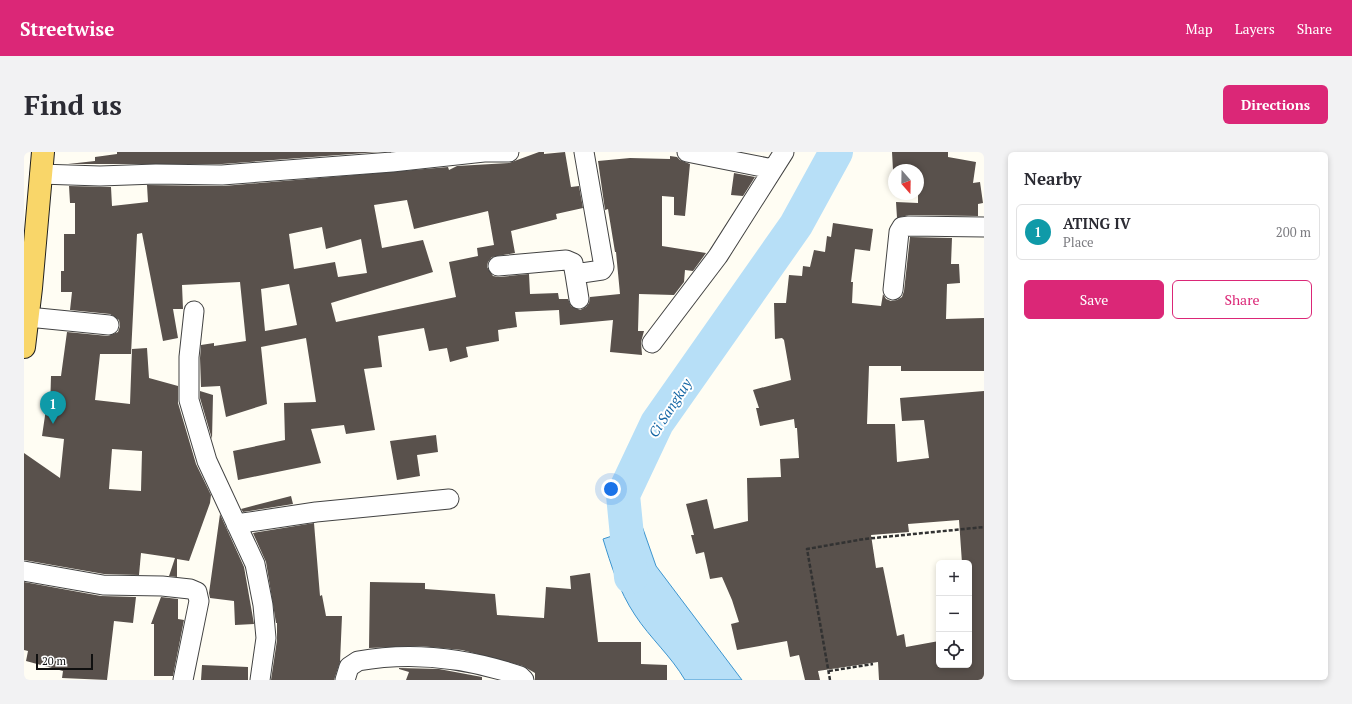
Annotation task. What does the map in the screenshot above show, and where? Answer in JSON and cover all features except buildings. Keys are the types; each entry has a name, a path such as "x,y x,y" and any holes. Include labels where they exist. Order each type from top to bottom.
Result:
{"main road":[{"path":"24,347 28,317 42,152"}],"street":[{"path":"40,174 100,176 156,174 222,175 392,162 484,152 509,152"},
{"path":"575,274 599,272 604,267 584,152"},
{"path":"687,152 773,169"},
{"path":"652,343 718,256 784,152"},
{"path":"893,290 899,232 902,227 984,227"},
{"path":"498,266 566,260 573,263 578,299"},
{"path":"194,311 189,357 189,400 207,461 255,564 263,605 266,638 260,680"},
{"path":"28,317 109,325"},
{"path":"236,524 316,512 450,499"},
{"path":"24,571 103,585 190,588 197,592 199,601 183,680"},
{"path":"345,680 350,667 358,661 419,655 477,663 520,676 524,680"}],"path":[{"path":"830,680 807,549 864,539 984,526"},
{"path":"829,671 873,664"}],"water":[{"path":"642,526 656,566 742,680 685,680 629,606 612,568 603,539"}],"waterway":[{"name":"Ci Sangkuy","path":"631,577 623,495 657,423 796,225 836,152"}],"place":[{"name":"ATING IV","path":"53,424"}]}
